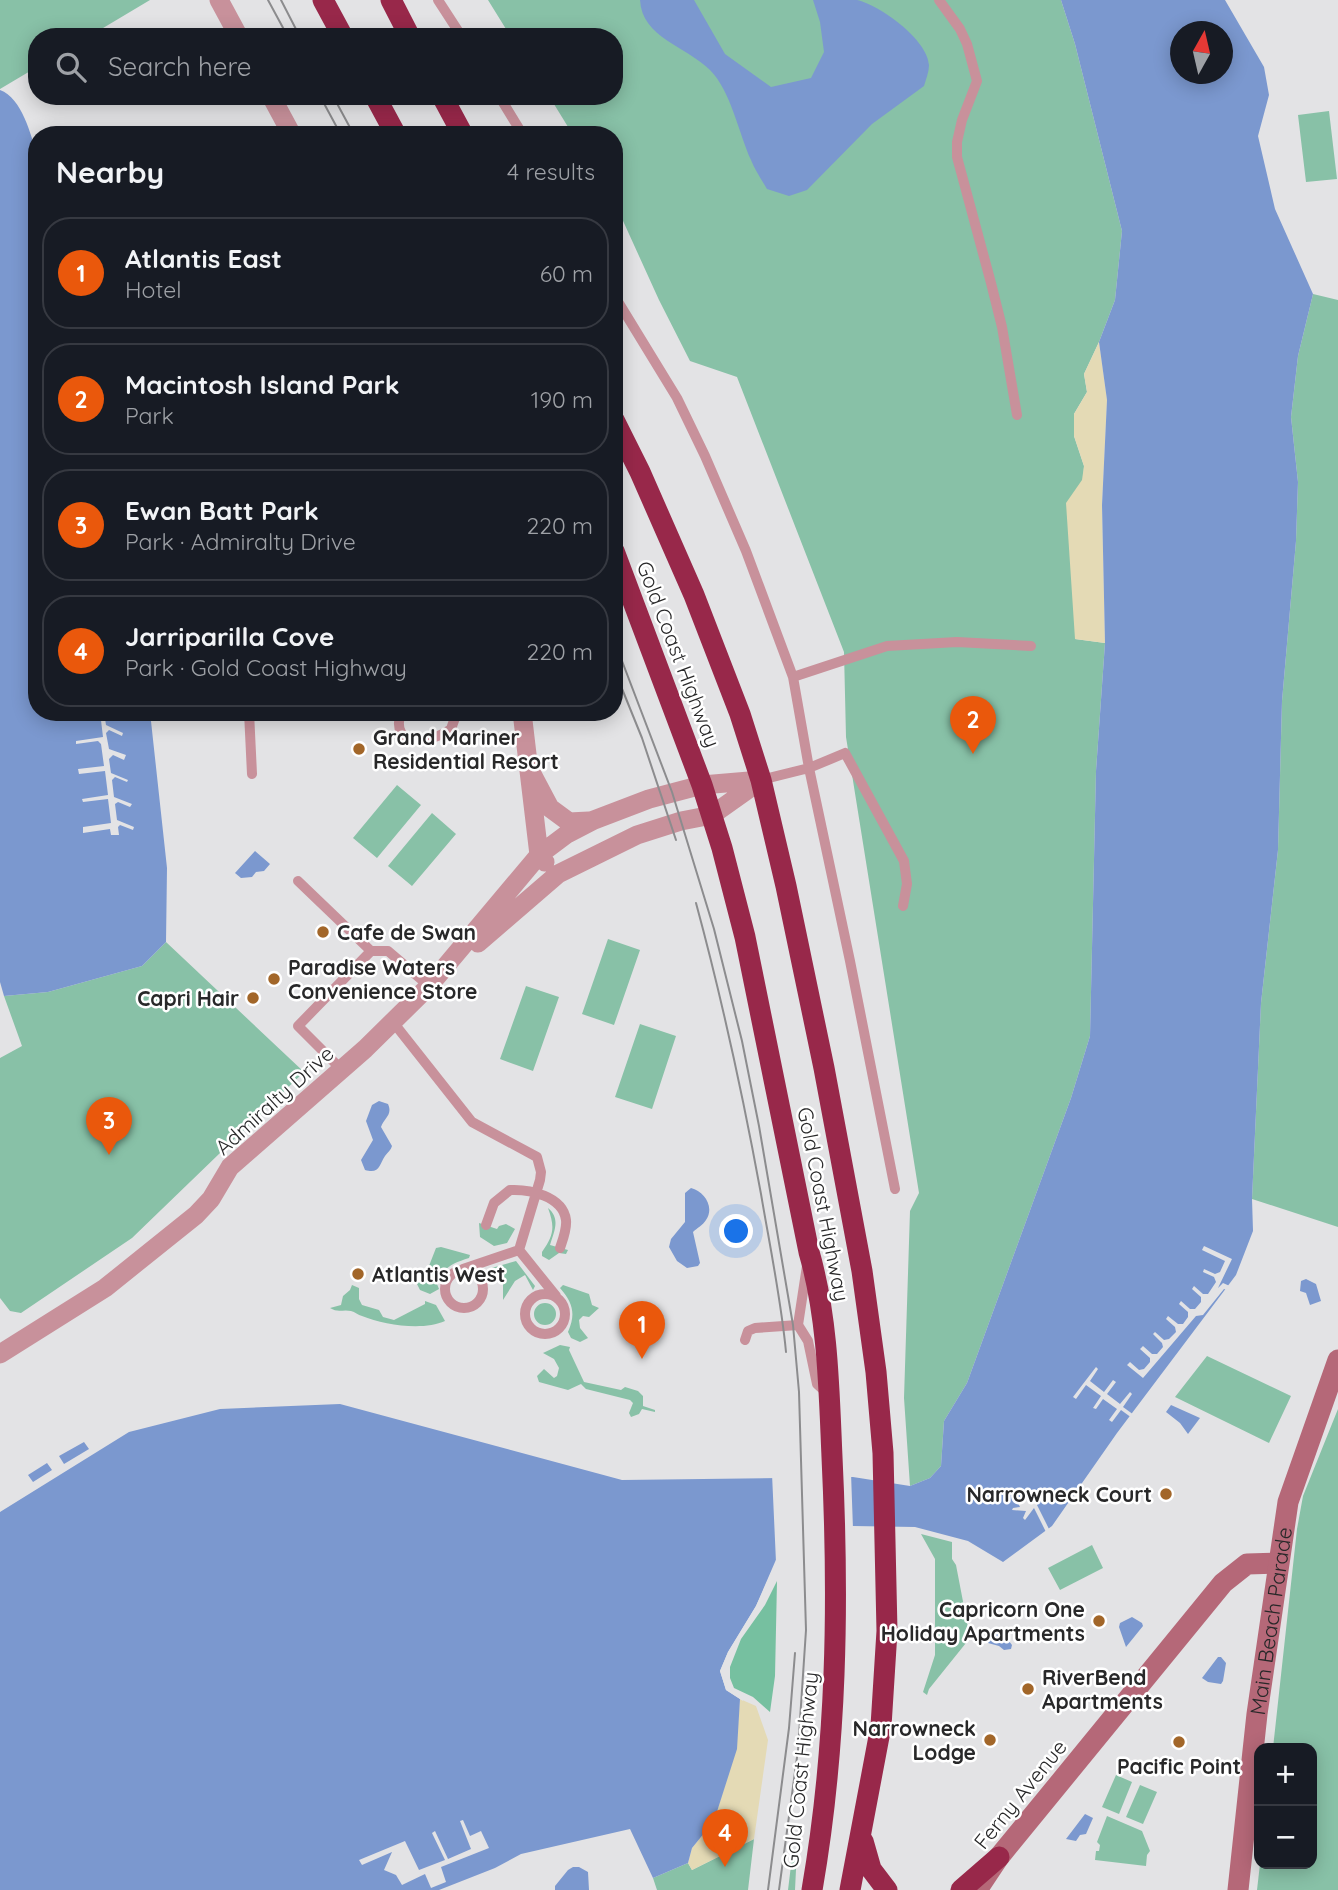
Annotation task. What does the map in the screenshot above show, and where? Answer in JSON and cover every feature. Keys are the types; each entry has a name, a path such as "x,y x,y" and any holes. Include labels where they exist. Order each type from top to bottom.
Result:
{"highway":[{"path":"323,0 338,28"},
{"path":"391,0 405,28"},
{"path":"380,105 391,126"},
{"path":"447,105 458,126"},
{"name":"Gold Coast Highway","path":"623,438 694,595 740,714 761,780 786,886 845,1173 862,1271 876,1372 883,1453 888,1586 886,1683 862,1836"},
{"name":"Gold Coast Highway","path":"623,575 712,815 745,937 809,1252 818,1282 830,1395 836,1547 836,1640 830,1762 822,1831 811,1890"},
{"path":"850,1890 862,1836"},
{"path":"862,1836 871,1869 887,1890"},
{"path":"961,1890 999,1857"}],"street":[{"path":"219,0 234,28"},
{"path":"276,105 287,126"},
{"path":"523,721 539,855 558,874"},
{"path":"527,764 550,808 569,822 594,820"},
{"path":"712,815 761,780"},
{"name":"Admiralty Drive","path":"435,980 539,855 567,834 594,820 649,799 702,785 761,780"},
{"name":"Admiralty Drive","path":"2,1347 105,1288 180,1229 211,1199 230,1167 342,1070 435,980 558,874 637,835 681,821 712,815"},
{"name":"Main Beach Parade","path":"1238,1890 1258,1714 1288,1502 1338,1360"},
{"name":"Ferny Avenue","path":"977,1890 999,1857 1223,1583 1239,1567 1247,1564 1278,1563"}],"lane":[{"path":"438,0 456,28"},
{"path":"939,0 960,29 977,81 962,120 957,157 992,283 1017,415"},
{"path":"505,105 517,126"},
{"path":"623,310 677,398 705,456 746,551 793,677 895,1189"},
{"path":"793,677 887,646 957,642 1031,646"},
{"path":"249,721 252,774"},
{"path":"399,721 402,734 407,738 429,740 451,729 454,721"},
{"path":"761,780 809,768 845,753 904,861 907,884 903,906"},
{"path":"298,881 371,951 388,951 435,980"},
{"path":"342,1070 298,1026 371,951"},
{"path":"393,1022 472,1122 537,1157 541,1172 537,1193 519,1250"},
{"path":"486,1225 494,1203 510,1191 537,1193 556,1203 565,1215 566,1223 560,1248"},
{"path":"458,1270 519,1250"},
{"path":"519,1250 561,1301 566,1314 561,1327 550,1334 530,1328 525,1317 532,1299 550,1295 561,1301"},
{"path":"809,1252 798,1325 808,1341 817,1384 830,1395"},
{"path":"745,1340 748,1331 755,1328 798,1325"}],"green space":[{"path":"0,0 150,0 103,28 28,28 28,72 0,89"},
{"path":"488,0 1061,0 1075,44 1122,231 1115,300 1084,374 1087,392 1074,414 1074,436 1084,466 1075,639 1105,643 1096,771 1090,1036 1071,1098 967,1383 944,1421 941,1466 930,1478 910,1486 904,1398 910,1211 919,1193 846,737 844,652 737,377 690,361 623,221 623,126 567,126 555,105 623,105 623,28 505,28"},
{"path":"1329,111 1337,179 1306,182 1298,115"},
{"path":"1313,294 1338,300 1338,1227 1252,1199 1261,1003 1278,850 1282,701 1296,541 1298,482 1291,417 1298,356"},
{"path":"397,785 421,805 377,858 353,838"},
{"path":"432,813 456,834 412,886 388,866"},
{"path":"608,939 640,950 614,1025 582,1014"},
{"path":"166,942 304,1072 132,1238 21,1313 10,1311 0,1298 0,1058 22,1046 4,996 48,992 142,966"},
{"path":"526,986 559,997 533,1071 500,1059"},
{"path":"640,1024 676,1036 652,1109 615,1097"},
{"path":"548,1208 555,1221 550,1245 568,1250 566,1254 559,1253 549,1260 542,1256 552,1231"},
{"path":"479,1223 497,1229 506,1224 515,1229 507,1243 494,1246 480,1237"},
{"path":"436,1248 470,1255 446,1270 439,1278 439,1289 430,1294 420,1290 414,1278 427,1271"},
{"path":"516,1261 535,1286 533,1290 525,1275 515,1281 503,1300 503,1278 498,1267 485,1274 484,1272 488,1269"},
{"path":"352,1285 359,1288 362,1305 379,1310 383,1317 394,1320 425,1304 425,1301 436,1305 445,1321 426,1326 404,1326 330,1308 341,1305 343,1296"},
{"path":"563,1285 589,1294 592,1305 599,1308 589,1317 583,1316 579,1320 580,1328 588,1338 580,1342 571,1338 568,1332 572,1309 560,1288"},
{"path":"545,1303 553,1306 556,1314 553,1322 545,1325 537,1322 534,1314 537,1306"},
{"path":"560,1345 570,1347 584,1382 638,1391 643,1396 643,1406 655,1412 642,1409 639,1414 631,1417 629,1413 633,1403 630,1400 586,1389 581,1384 568,1390 539,1382 537,1376 544,1369 554,1378 557,1376 559,1368 554,1359 543,1353"},
{"path":"1207,1356 1291,1396 1269,1443 1175,1397"},
{"path":"1338,1409 1338,1890 1257,1890 1259,1869 1317,1869 1317,1743 1274,1743 1303,1496"},
{"path":"921,1534 952,1542 952,1559 956,1565 970,1638 927,1695 923,1692 935,1655 935,1559"},
{"path":"1092,1545 1103,1568 1060,1590 1048,1568"},
{"path":"777,1581 775,1676 770,1712 753,1697 734,1688 730,1667 741,1639 765,1605"},
{"path":"1116,1775 1132,1782 1119,1814 1102,1807"},
{"path":"1140,1785 1157,1792 1143,1824 1126,1817"},
{"path":"1107,1816 1142,1831 1150,1851 1146,1866 1095,1860 1100,1845 1097,1842"},
{"path":"754,1839 748,1890 657,1890 653,1878 688,1863 692,1870"},
{"path":"793,1849 797,1849 795,1890 788,1890"}],"sand":[{"path":"1099,342 1107,400 1102,504 1105,643 1075,639 1066,503 1082,480 1084,466 1074,436 1074,414 1087,392 1084,374"},
{"path":"740,1699 756,1706 768,1740 754,1839 692,1870 688,1863 692,1848 714,1821 736,1749"}],"water":[{"path":"640,0 694,0 725,54 771,87 811,78 824,52 820,22 813,0 857,0 890,16 912,35 927,55 928,73 924,86 872,124 807,190 789,196 767,189 753,164 724,89 717,79 700,62 648,24"},
{"path":"1061,0 1225,0 1264,67 1269,95 1258,136 1275,209 1313,294 1298,356 1291,417 1298,482 1296,541 1282,701 1278,850 1261,1003 1252,1199 1253,1231 1236,1275 1117,1433 1052,1526 1003,1562 968,1541 915,1527 791,1525 756,1606 728,1652 720,1671 726,1690 740,1699 737,1749 714,1821 692,1848 688,1863 653,1878 630,1829 521,1854 495,1868 439,1890 0,1890 0,1512 129,1432 220,1409 340,1404 622,1480 853,1477 910,1486 930,1478 941,1466 944,1421 967,1383 1071,1098 1090,1036 1096,771 1105,643 1102,505 1107,400 1099,342 1115,300 1122,231 1075,44"},
{"path":"0,90 8,94 20,109 28,128 28,721 151,721 167,868 166,942 142,966 48,992 4,996 0,982"},
{"path":"255,851 270,864 264,871 256,872 252,877 241,878 235,873"},
{"path":"379,1101 388,1104 389,1114 381,1127 392,1146 378,1168 370,1171 365,1170 361,1160 373,1140 366,1121 372,1105"},
{"path":"691,1188 704,1196 709,1210 705,1222 693,1232 700,1263 687,1268 677,1261 669,1247 671,1239 685,1222 685,1193"},
{"path":"1306,1279 1316,1284 1321,1301 1310,1305 1306,1293 1300,1291 1301,1281"},
{"path":"1171,1405 1200,1418 1188,1434 1180,1423 1166,1412"},
{"path":"84,1442 89,1449 64,1464 59,1456"},
{"path":"47,1463 52,1470 33,1482 28,1475"},
{"path":"1132,1617 1143,1626 1126,1647 1119,1627 1120,1623"},
{"path":"994,1630 1005,1636 1012,1645 1011,1649 1004,1650 988,1643 987,1633"},
{"path":"1218,1657 1226,1663 1221,1684 1202,1678"},
{"path":"1085,1814 1093,1818 1086,1834 1080,1835 1076,1841 1066,1839"},
{"path":"573,1867 588,1872 589,1890 555,1890 555,1886"}],"pier":[{"path":"101,721 123,733 122,736 109,730 106,733 109,749 126,755 124,760 113,755 109,759 111,773 128,780 127,782 115,777 112,780 114,797 132,804 130,807 118,802 115,804 117,820 134,827 133,830 120,825 119,835 111,835 110,829 83,833 83,827 111,823 108,799 83,802 82,799 108,795 105,771 79,774 78,769 104,766 101,744 98,741 76,744 76,741 103,737"},
{"path":"1204,1246 1232,1259 1218,1288 1223,1283 1232,1287 1229,1291 1224,1289 1203,1315 1196,1316 1143,1378 1127,1365 1130,1362 1139,1370 1144,1369 1150,1358 1140,1349 1143,1346 1152,1354 1157,1354 1163,1347 1153,1334 1155,1332 1164,1340 1169,1339 1176,1332 1175,1327 1166,1319 1168,1316 1178,1324 1183,1324 1188,1312 1179,1304 1181,1301 1190,1309 1195,1309 1201,1302 1201,1297 1192,1289 1194,1286 1203,1294 1208,1294 1216,1282 1214,1277 1203,1272 1204,1269 1215,1274 1220,1272 1225,1261 1202,1250"},
{"path":"1096,1367 1098,1369 1090,1381 1104,1392 1113,1380 1116,1382 1107,1394 1120,1404 1130,1392 1132,1394 1123,1407 1134,1415 1132,1418 1121,1410 1112,1422 1109,1420 1117,1409 1103,1399 1096,1409 1093,1408 1101,1396 1086,1385 1076,1399 1073,1397"},
{"path":"851,1473 853,1529 793,1529 759,1607 731,1654 723,1671 728,1688 742,1697 743,1701 726,1690 720,1671 728,1652 756,1606 776,1562 772,1474"},
{"path":"1028,1488 1030,1490 1027,1496 1041,1497 1037,1505 1050,1531 1047,1534 1034,1508 1025,1520 1023,1518 1026,1511 1012,1510 1020,1507 1014,1495 1016,1493 1020,1499"},
{"path":"463,1820 470,1836 481,1831 489,1848 441,1867 446,1882 431,1888 425,1874 402,1885 396,1875 384,1870 392,1852 362,1865 359,1860 405,1841 419,1870 445,1860 432,1833 435,1831 448,1859 471,1849 460,1821"}],"tram line":[{"path":"268,0 283,28"},
{"path":"281,0 295,28"},
{"path":"325,105 336,126"},
{"path":"338,105 349,126"},
{"path":"623,664 672,792 714,929 742,1041 759,1126 793,1325 799,1392 806,1630 798,1750 779,1890"},
{"path":"623,691 642,738 676,840"},
{"path":"696,903 747,1121 775,1273 786,1352"},
{"path":"768,1890 789,1728 795,1653"}],"place":[{"name":"Grand Mariner Residential Resort","path":"359,749"},
{"name":"Macintosh Island Park","path":"973,754"},
{"name":"Cafe de Swan","path":"323,932"},
{"name":"Paradise Waters Convenience Store","path":"274,979"},
{"name":"Capri Hair","path":"253,998"},
{"name":"Ewan Batt Park","path":"109,1155"},
{"name":"Atlantis West","path":"358,1274"},
{"name":"Atlantis East","path":"642,1359"},
{"name":"Narrowneck Court","path":"1166,1494"},
{"name":"Capricorn One Holiday Apartments","path":"1099,1621"},
{"name":"RiverBend Apartments","path":"1028,1689"},
{"name":"Narrowneck Lodge","path":"990,1740"},
{"name":"Pacific Point","path":"1179,1742"},
{"name":"Jarriparilla Cove","path":"725,1867"}]}
